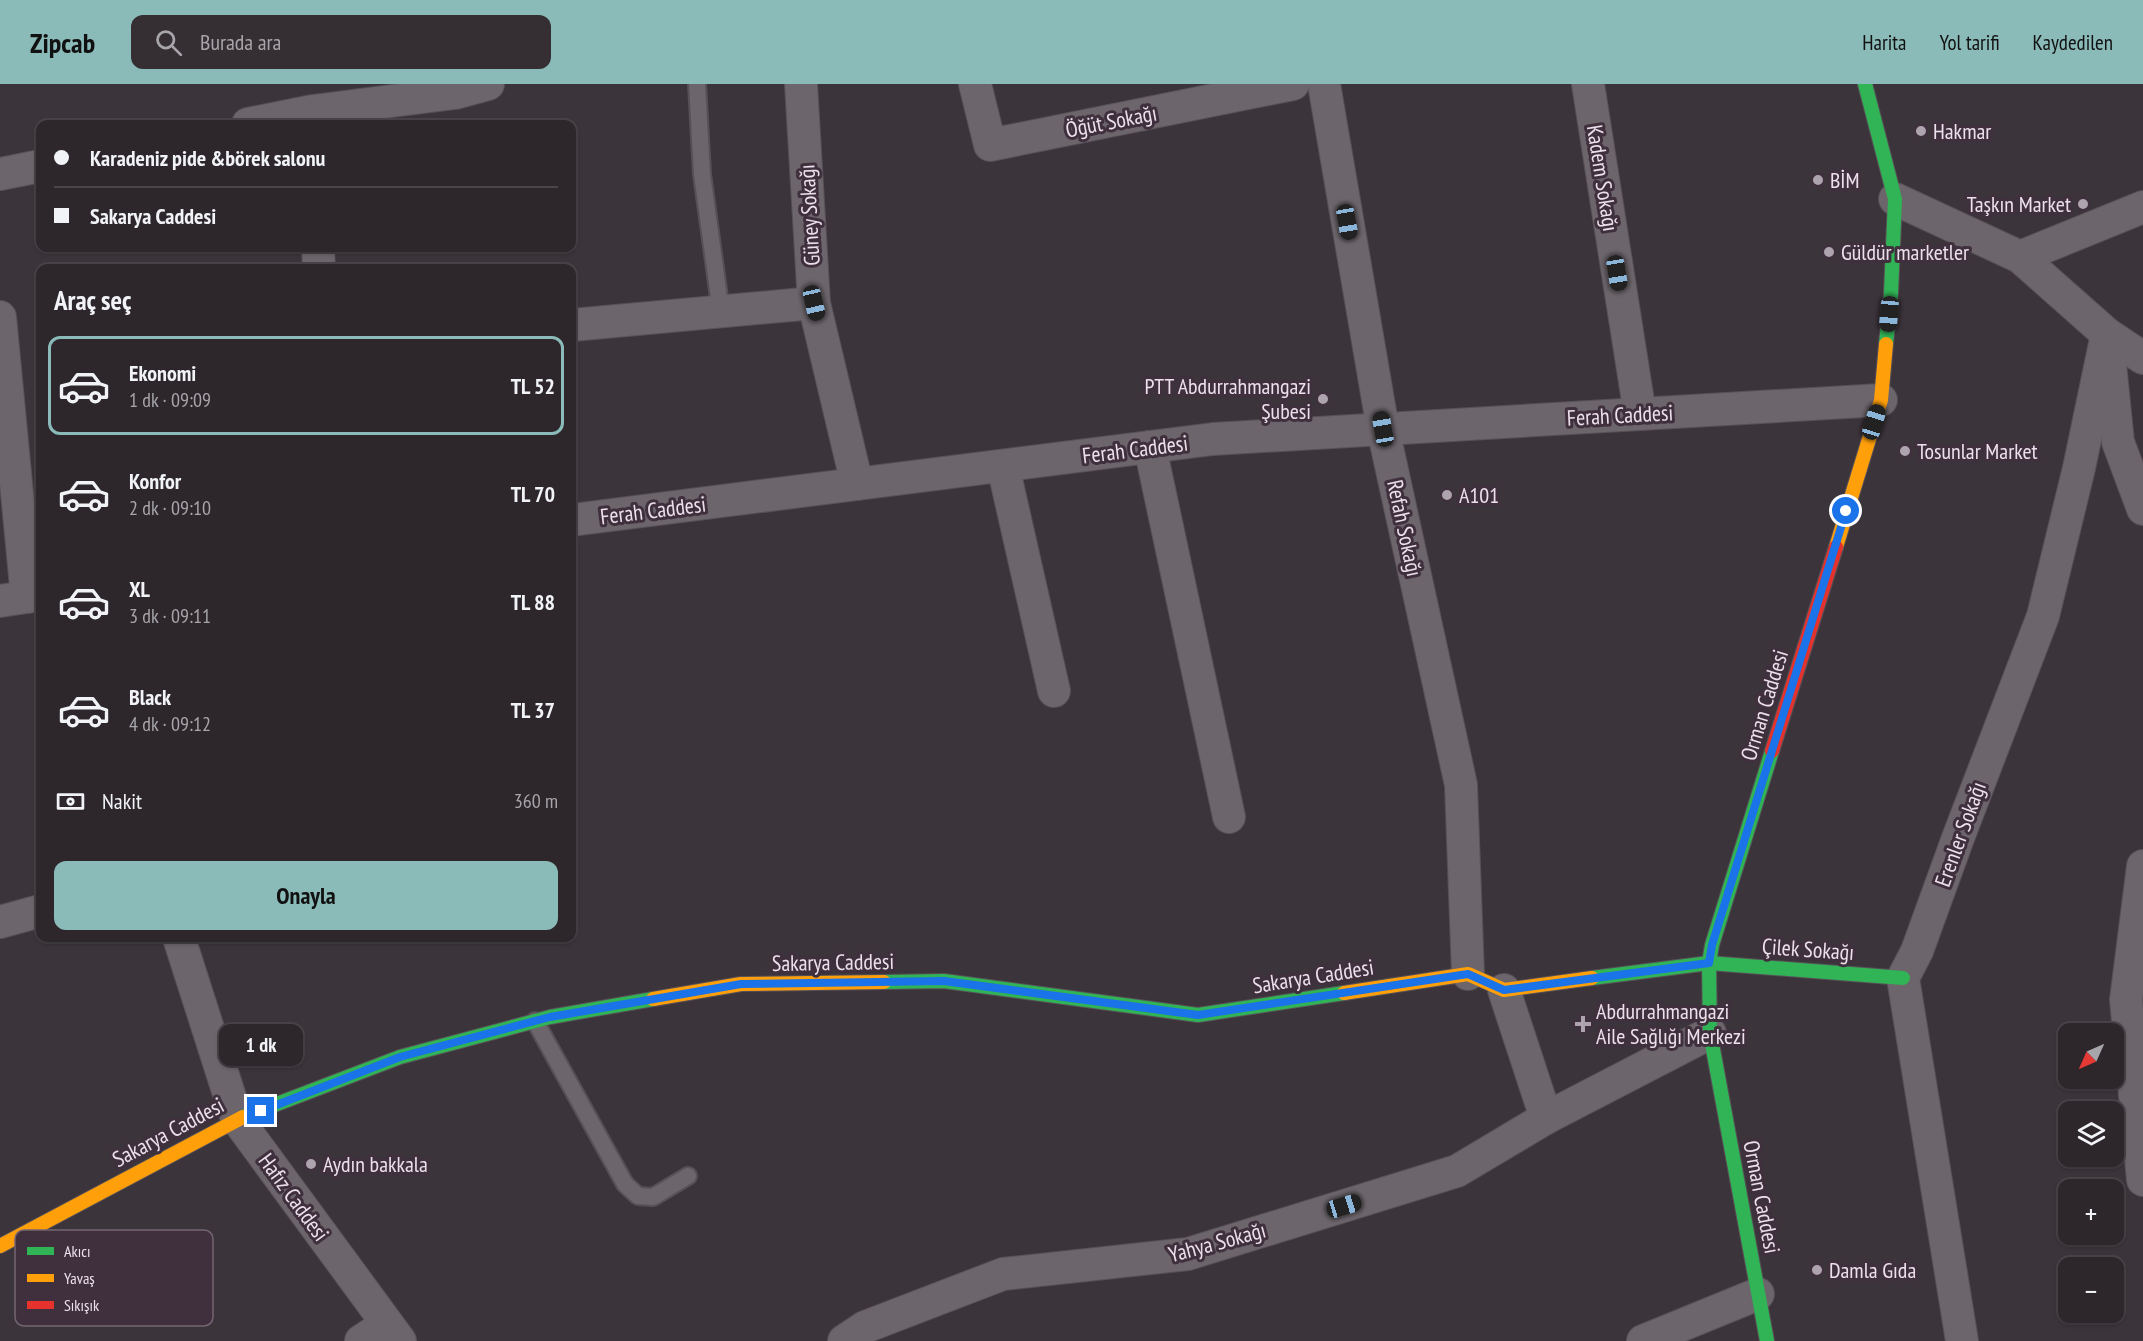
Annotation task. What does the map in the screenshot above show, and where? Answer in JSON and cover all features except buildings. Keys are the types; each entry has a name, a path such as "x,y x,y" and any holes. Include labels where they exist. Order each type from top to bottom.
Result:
{"street":[{"path":"291,120 455,93 488,84"},
{"name":"Güney Sokağı","path":"801,84 814,303 857,484"},
{"name":"Öğüt Sokağı","path":"975,84 990,145 1293,84"},
{"name":"Refah Sokağı","path":"1323,84 1383,429 1461,785 1468,974"},
{"name":"Kadem Sokağı","path":"1588,84 1640,414"},
{"name":"Orman Caddesi","path":"1767,1341 1710,1033 1709,963 1712,945 1881,400 1891,293 1895,199 1865,84"},
{"path":"0,174 36,167"},
{"path":"1895,199 2020,257 2107,334 2143,358"},
{"path":"2020,257 2143,207"},
{"path":"576,325 814,303"},
{"path":"0,317 22,598"},
{"path":"2107,334 2118,442 2143,509"},
{"name":"Erenler Sokağı","path":"1903,978 1917,951 2043,616 2079,468 2107,334"},
{"name":"Ferah Caddesi","path":"576,519 1213,439 1881,400"},
{"path":"1150,447 1229,817"},
{"path":"1003,466 1054,691"},
{"path":"2143,866 2126,1000 2143,1180"},
{"path":"0,922 36,912"},
{"name":"Hafız Caddesi","path":"180,942 237,1119 393,1332"},
{"path":"1468,974 1504,990 1709,963"},
{"name":"Çilek Sokağı","path":"1709,963 1903,978"},
{"name":"Sakarya Caddesi","path":"30,1230 237,1119 400,1057 550,1017 741,984 944,981 1198,1015 1468,974"},
{"path":"1903,978 1962,1341"},
{"path":"1504,990 1546,1118"},
{"name":"Yahya Sokağı","path":"844,1341 865,1328 1002,1274 1188,1254 1456,1171 1546,1118 1710,1033"},
{"name":"Sakarya Caddesi","path":"0,1246 15,1238"},
{"path":"1643,1341 1758,1294"},
{"path":"361,1341 393,1332"}],"lane":[{"path":"697,84 702,174 721,312"},
{"path":"535,1021 625,1184 638,1196 653,1197 688,1176"}],"traffic: fast":[{"path":"1865,84 1895,199 1891,293 1886,344"},
{"path":"1767,1341 1710,1033 1709,963 1712,945 1772,751"},
{"path":"1592,978 1709,963 1903,978"},
{"path":"884,982 944,981 1198,1015 1344,993"},
{"path":"243,1117 400,1057 550,1017 653,999"}],"traffic: slow":[{"path":"1836,547 1881,400 1886,344"},
{"path":"1344,993 1468,974 1504,990 1592,978"},
{"path":"653,999 741,984 884,982"},
{"path":"30,1230 243,1117"},
{"path":"0,1246 15,1238"}],"traffic: jam":[{"path":"1772,751 1836,547"}],"place":[{"name":"Hakmar","path":"1921,131"},
{"name":"BİM","path":"1818,180"},
{"name":"Taşkın Market","path":"2083,204"},
{"name":"Güldür marketler","path":"1829,252"},
{"name":"PTT Abdurrahmangazi Şubesi","path":"1323,399"},
{"name":"Tosunlar Market","path":"1905,451"},
{"name":"A101","path":"1447,495"},
{"name":"Abdurrahmangazi Aile Sağlığı Merkezi","path":"1583,1024"},
{"name":"Aydın bakkala","path":"311,1164"},
{"name":"Damla Gıda","path":"1817,1270"}],"route":[{"path":"261,1111 400,1057 550,1017 741,984 944,981 1198,1015 1468,974 1504,990 1709,963 1712,945 1846,511"}]}
